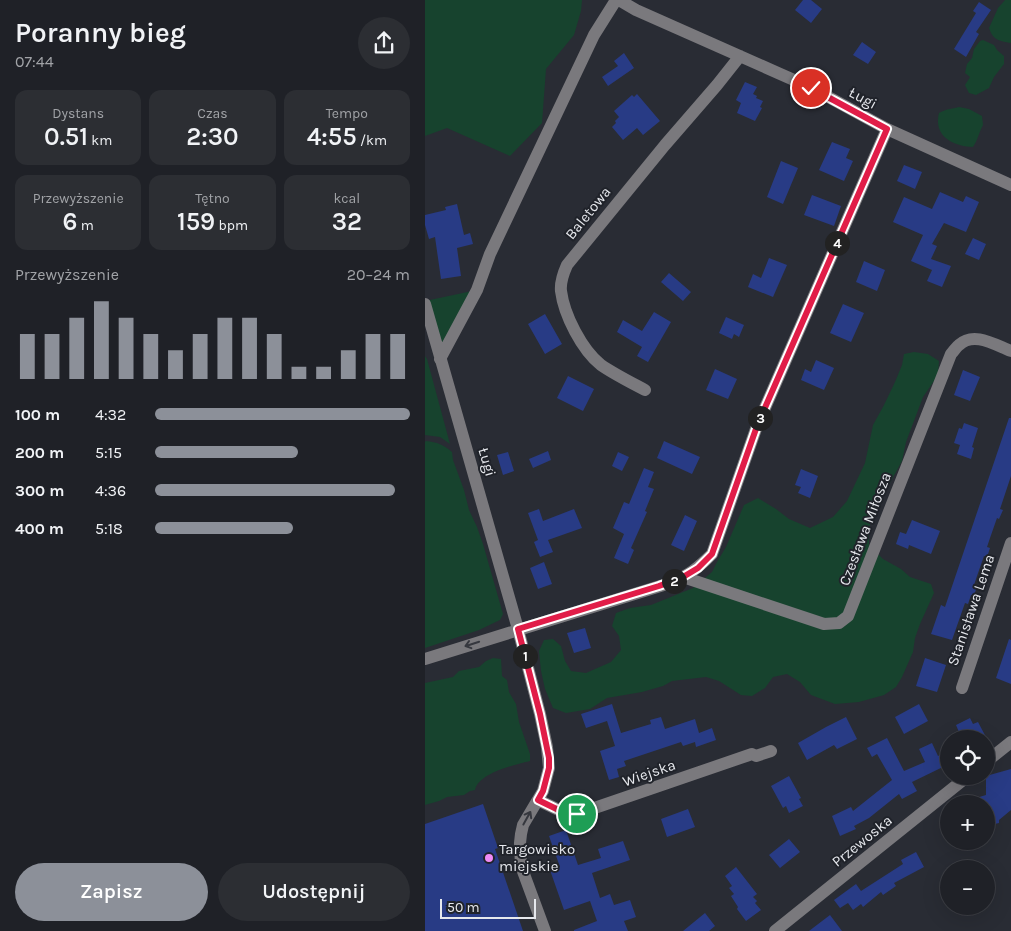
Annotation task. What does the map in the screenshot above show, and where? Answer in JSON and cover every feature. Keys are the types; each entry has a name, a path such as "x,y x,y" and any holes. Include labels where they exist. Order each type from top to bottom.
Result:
{"street":[{"name":"Ługi","path":"617,0 811,88 887,129 1011,185"},
{"path":"440,358 477,290 491,254 594,35 617,0"},
{"name":"Baletowa","path":"645,390 600,364 587,350 566,314 561,290 562,278 567,265 665,144 740,56"},
{"path":"425,659 659,586 683,577 698,568 712,554 757,426 887,129"},
{"name":"Ługi","path":"425,304 518,629"},
{"name":"Czesława Miłosza","path":"683,577 824,624 839,624 848,616 951,354 960,344 969,340 981,339 1011,351"},
{"name":"Stanisława Lema","path":"962,688 1011,543"},
{"path":"518,629 540,714 549,758 549,768 543,791 523,825 520,854 521,866 545,931"},
{"path":"995,755 1011,742"},
{"name":"Wiejska","path":"538,800 569,815 577,814 752,754 756,756 771,751"},
{"name":"Przewoska","path":"775,931 957,785"}],"green space":[{"path":"425,0 582,0 574,35 546,69 542,123 510,156 447,128 425,136"},
{"path":"1005,0 1011,0 1011,43 997,39 992,35 989,28 998,8"},
{"path":"983,40 994,45 1004,56 1004,64 994,77 989,88 976,95 969,93 965,85 970,77 965,73 974,49"},
{"path":"959,107 969,109 982,116 983,125 973,147 952,142 942,134 939,128 939,113"},
{"path":"477,290 440,359 425,301"},
{"path":"914,352 928,354 939,361 938,375 923,397 906,442 902,461 880,501 869,527 869,545 883,559 901,569 910,577 931,584 934,593 915,638 913,652 896,687 884,695 859,702 835,704 811,695 800,682 787,674 773,677 765,688 752,696 741,695 719,681 706,677 672,681 663,686 642,692 607,698 590,709 566,713 553,708 545,689 541,671 539,651 544,640 553,639 561,646 565,661 571,671 586,673 611,662 621,650 619,636 612,626 616,613 630,608 651,605 693,588 712,572 726,547 744,505 758,498 789,519 810,528 833,517 847,501 865,463 873,425 895,382 904,354"},
{"path":"425,356 450,444 440,437 425,435"},
{"path":"425,442 440,444 452,452 469,510 483,544 503,614 500,620 479,630 425,648"},
{"path":"493,658 501,659 502,676 507,680 509,692 516,704 519,722 530,754 530,761 490,774 478,784 475,790 464,795 447,797 425,805 425,683 453,677 459,671 479,667"}],"building":[{"path":"803,0 811,0 822,9 811,23 795,10"},
{"path":"979,2 991,10 976,32 979,34 966,57 954,49 976,13 973,11"},
{"path":"862,42 876,52 868,64 853,55"},
{"path":"624,53 634,68 608,86 602,77 618,66 614,61"},
{"path":"745,82 757,87 753,94 757,96 756,98 763,101 760,107 762,108 755,121 737,113 741,103 736,100"},
{"path":"637,94 660,121 643,135 637,128 623,140 612,127 619,117 614,111 632,95 634,97"},
{"path":"832,142 850,149 846,158 853,161 844,181 819,170"},
{"path":"781,161 798,168 783,204 767,197"},
{"path":"904,165 922,172 915,189 897,181"},
{"path":"940,192 963,202 966,196 979,202 966,232 944,223 932,244 937,246 931,259 951,266 942,287 927,281 932,270 911,261 923,235 893,222 904,197 932,209"},
{"path":"812,195 841,206 834,226 804,215"},
{"path":"457,204 464,235 470,233 473,244 457,248 461,276 441,279 435,237 429,239 425,225 425,215 446,210 445,207"},
{"path":"973,238 986,244 979,260 965,254"},
{"path":"769,258 787,265 773,297 748,287 753,274 761,278"},
{"path":"864,261 885,270 877,291 856,282"},
{"path":"669,273 691,292 683,301 661,282"},
{"path":"843,304 864,313 851,342 830,333"},
{"path":"654,312 671,322 648,362 637,356 642,347 617,332 623,320 642,331"},
{"path":"545,314 562,344 545,354 528,324"},
{"path":"726,317 744,325 739,337 734,334 732,339 719,333"},
{"path":"816,360 834,368 824,390 801,380 805,369 811,372"},
{"path":"715,369 737,379 728,399 706,390"},
{"path":"963,370 980,377 970,401 954,395"},
{"path":"568,376 594,389 583,411 557,398"},
{"path":"1009,418 1011,418 1011,476 1000,509 1003,510 999,519 997,518 987,547 990,548 987,557 984,556 974,585 977,586 974,596 971,595 968,604 965,603 952,640 931,634 941,605 945,607"},
{"path":"964,423 978,428 972,447 974,448 971,459 957,454 960,445 954,443 959,428 962,429"},
{"path":"664,441 700,457 692,474 657,458"},
{"path":"548,451 551,460 533,468 529,459"},
{"path":"508,452 514,471 503,475 497,455"},
{"path":"618,452 629,457 622,471 612,466"},
{"path":"644,468 654,472 648,487 654,489 645,511 647,512 631,548 634,550 628,564 614,558 624,534 613,528 624,502 629,504"},
{"path":"801,469 818,476 810,498 798,493 801,487 795,485"},
{"path":"539,509 543,521 574,509 582,528 548,540 553,552 540,557 534,542 538,540 528,513"},
{"path":"685,515 697,521 684,551 671,545"},
{"path":"912,520 940,531 931,554 909,545 908,549 896,544 900,532 906,534"},
{"path":"544,562 552,584 538,589 530,568"},
{"path":"585,628 591,648 574,653 567,633"},
{"path":"1009,639 1011,640 1011,684 996,678"},
{"path":"925,658 946,665 937,692 916,686"},
{"path":"612,704 621,733 651,724 650,720 661,717 665,729 695,719 699,733 712,728 716,740 696,747 695,742 683,746 681,742 624,761 626,766 617,769 619,777 609,780 600,751 615,746 607,721 586,728 581,714"},
{"path":"919,704 928,721 904,734 895,717"},
{"path":"846,717 857,739 837,749 834,745 807,760 798,743"},
{"path":"970,718 973,724 978,722 982,730 958,730 956,725"},
{"path":"887,738 904,771 925,762 919,749 932,743 938,756 940,755 940,768 912,782 917,791 902,799 899,794 869,818 854,826 856,829 840,836 832,816 851,807 853,811 892,780 877,754 872,757 867,748"},
{"path":"1011,769 1011,810 999,820 999,823 995,824 995,795 986,795 986,785 995,785 995,773"},
{"path":"789,776 801,798 799,799 803,806 789,813 786,806 783,808 771,786"},
{"path":"483,804 498,848 495,849 523,931 425,931 425,824"},
{"path":"688,809 695,827 667,837 661,819"},
{"path":"566,830 578,865 601,858 598,849 623,841 630,860 592,873 600,898 610,894 614,905 630,900 636,917 624,921 628,931 574,931 597,921 590,901 564,910 550,870 560,867 549,836"},
{"path":"789,839 800,852 780,868 769,855"},
{"path":"916,852 924,867 894,883 896,886 883,895 881,892 863,907 861,904 853,910 848,903 840,908 834,900 856,884 861,891 903,864 901,860"},
{"path":"736,867 757,894 753,897 761,910 746,921 737,909 738,907 731,896 734,894 729,888 732,886 725,876"},
{"path":"705,913 715,926 709,931 683,931"},
{"path":"830,915 842,931 809,931"}],"place":[{"name":"Targowisko miejskie","path":"489,858"}],"route":[{"path":"577,814 569,815 538,800 543,791 549,768 549,758 540,714 518,629 683,577 698,568 712,554 757,426 887,129 811,88"}]}
